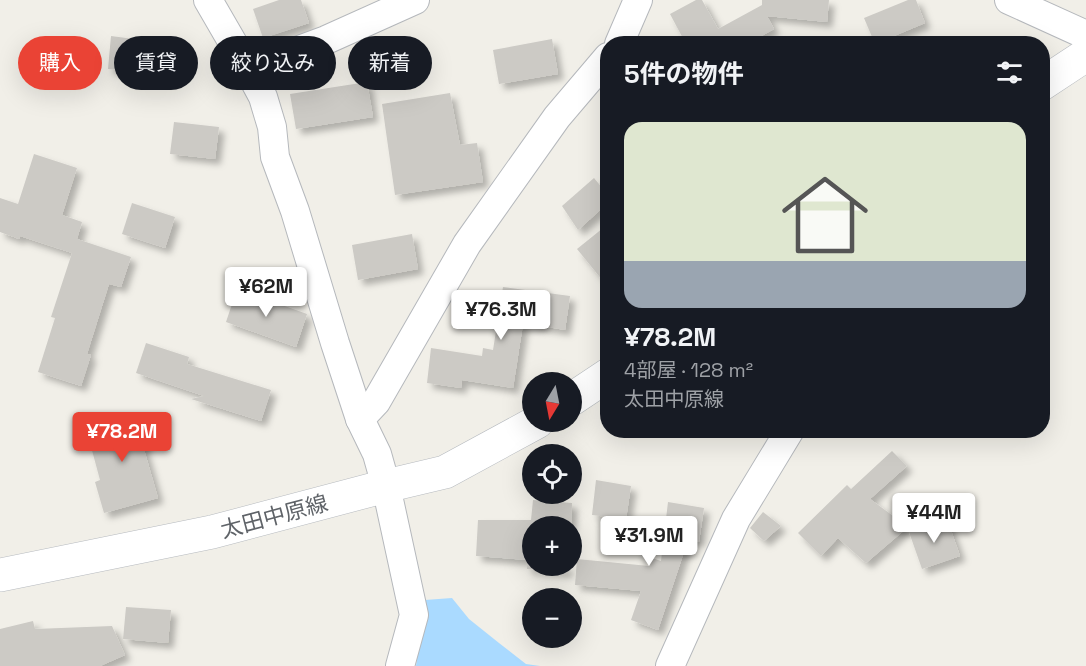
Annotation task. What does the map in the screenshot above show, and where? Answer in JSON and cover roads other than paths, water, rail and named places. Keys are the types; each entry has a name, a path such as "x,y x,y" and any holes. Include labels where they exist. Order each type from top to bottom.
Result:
{"main road":[{"path":"1050,79 1086,55"},
{"path":"582,392 600,380"},
{"name":"太田中原線","path":"0,575 212,532 445,472 522,430"}],"street":[{"path":"208,0 229,36"},
{"path":"335,36 415,0"},
{"path":"622,36 638,0"},
{"path":"1009,0 1086,35"},
{"path":"360,419 376,402 467,244 557,117 600,66"},
{"path":"259,90 272,127 275,157 295,211 335,343 360,419 377,454 387,486 414,615 400,666"},
{"path":"670,666 736,519 785,438"}],"water":[{"path":"452,598 469,619 526,664 540,666 416,666 425,600"}]}
